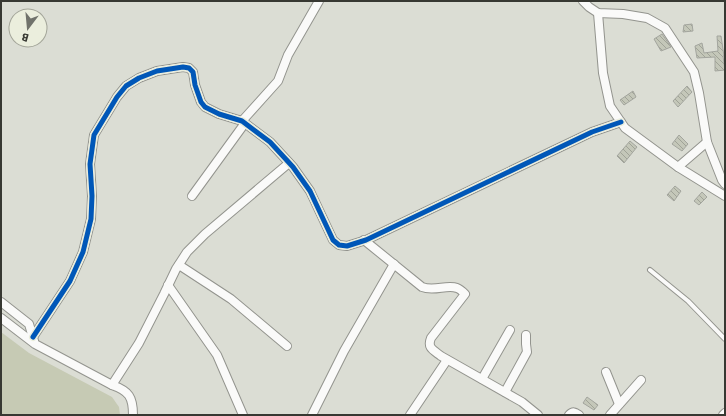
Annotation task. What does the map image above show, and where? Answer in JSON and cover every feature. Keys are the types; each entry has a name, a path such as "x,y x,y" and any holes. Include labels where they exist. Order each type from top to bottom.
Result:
{"street":[{"path":"192,196 243,122 278,81 288,55 319,1"},
{"path":"582,1 589,8 598,13 623,14 647,18 665,28 694,72 707,142 725,184"},
{"path":"598,13 603,73 610,106 625,128 678,167 725,196"},
{"path":"34,341 70,281 83,252 91,219 92,196 90,164 94,135 117,97 126,86 139,78 157,71 183,67 190,68 193,72 195,85 201,102 205,107 219,114 243,122 270,142 289,163 310,191 333,240 339,245 347,246 364,240 592,132 622,122"},
{"path":"678,167 707,142"},
{"path":"112,385 139,342 168,284 187,252 205,234 289,163"},
{"path":"364,240 422,287 427,289 454,287 459,288 465,294 431,338 429,343 431,348 447,360 522,402 538,415"},
{"path":"179,264 230,299 287,346"},
{"path":"312,415 344,351 394,264"},
{"path":"168,284 217,356 243,415"},
{"path":"1,302 29,324 34,341"},
{"path":"1,318 34,341 112,385 122,388 129,396 133,405 133,415"},
{"path":"482,379 510,330"},
{"path":"505,392 527,352 526,335"},
{"path":"410,415 447,360"},
{"path":"606,372 620,404"},
{"path":"610,415 641,380"},
{"path":"570,415 571,413 575,412 579,415"}],"lane":[{"path":"650,270 688,301 725,338"}],"green space":[{"path":"1,332 29,353 112,397 119,407 120,415 1,415"}],"building":[{"path":"692,24 693,31 683,32 684,25"},
{"path":"662,34 671,47 661,51 654,39"},
{"path":"717,36 721,36 725,70 715,71 715,57 697,58 695,46 702,43 704,53 718,51"},
{"path":"687,86 692,92 678,107 673,101"},
{"path":"633,91 636,97 624,105 620,100"},
{"path":"679,135 688,144 682,151 672,144"},
{"path":"630,141 637,147 624,163 617,156"},
{"path":"675,186 681,191 674,201 667,195"},
{"path":"702,192 707,197 699,205 694,201"},
{"path":"587,397 598,405 594,410 583,403"}],"cycle path":[{"path":"33,337 70,281 83,252 91,219 92,196 90,164 94,135 117,97 126,86 139,78 157,71 183,67 189,68 193,72 195,85 201,102 205,107 219,114 242,121 270,142 293,167 310,191 333,240 339,245 347,246 366,240 592,132 621,122"}]}
